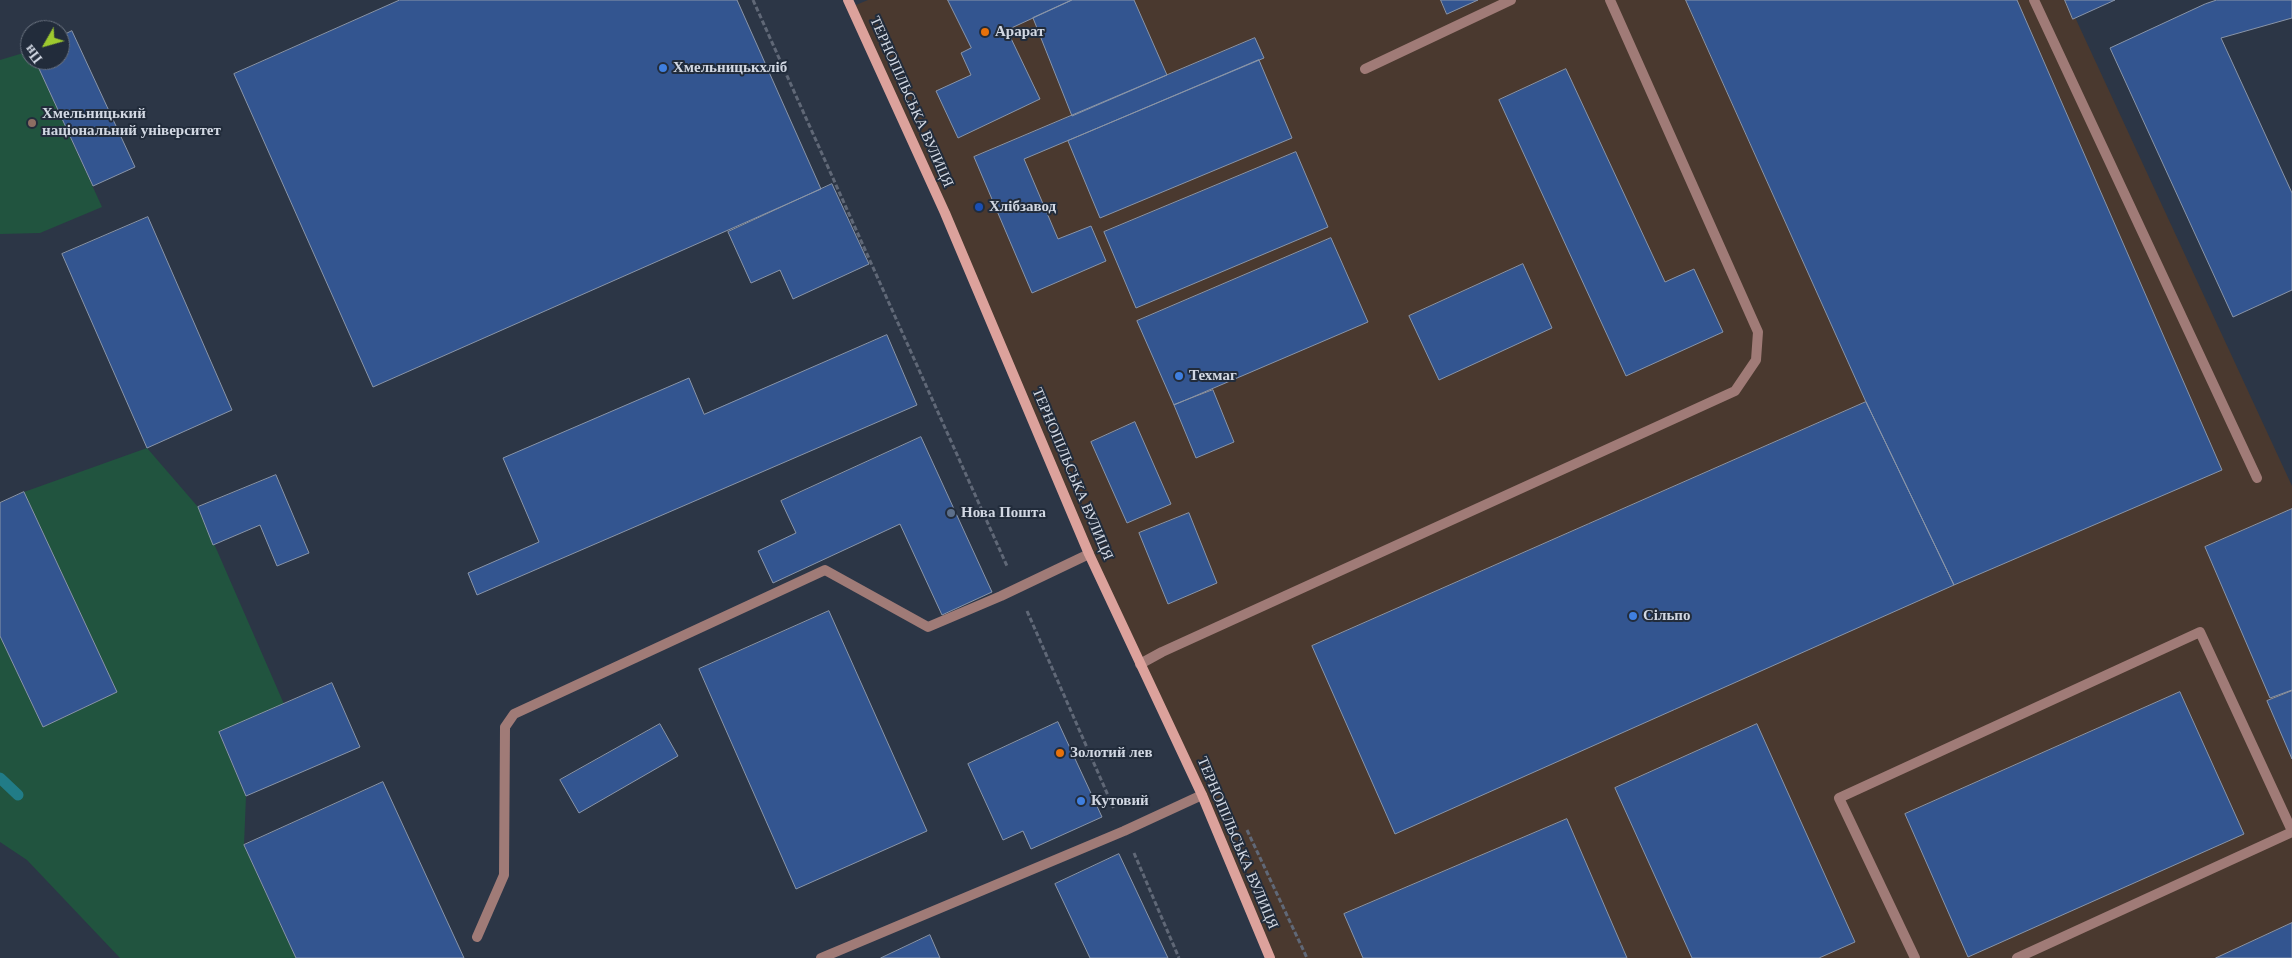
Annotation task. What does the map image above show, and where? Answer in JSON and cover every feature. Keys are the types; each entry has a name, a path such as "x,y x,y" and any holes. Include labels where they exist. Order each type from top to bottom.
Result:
{"main road":[{"name":"ТЕРНОПІЛЬСЬКА ВУЛИЦЯ","path":"848,0 945,213 1089,554 1202,795 1270,958"}],"street":[{"path":"1365,69 1511,0"},
{"path":"1140,664 1162,652 1735,390 1756,360 1758,332 1610,0"},
{"path":"2034,0 2257,478"},
{"path":"477,937 504,875 505,727 514,714 825,570 928,627 1089,554"},
{"path":"1915,958 1839,798 2200,632 2292,831 2017,958"},
{"path":"822,958 1124,831 1202,795"}],"path":[{"path":"753,0 1017,588 1179,958"}],"shaded area":[{"path":"868,0 2067,0 2292,486 2292,958 1270,958 851,7"}],"green space":[{"name":"Хмельницький національний університет","path":"20,54 20,70 40,70 102,207 40,233 0,234 0,60"},
{"path":"147,448 198,507 284,704 219,733 246,796 244,845 296,958 120,958 27,860 0,842 0,636 43,727 117,692 24,492"}],"building":[{"path":"400,0 737,0 821,189 373,387 234,74"},
{"path":"948,0 1072,0 1007,30 1040,99 958,138 936,91 971,75 961,53 971,48"},
{"path":"1072,0 1134,0 1167,75 1072,116 1033,18"},
{"path":"1441,0 1478,0 1447,14"},
{"path":"1686,0 2017,0 2222,470 1954,585 1866,402"},
{"path":"2065,0 2115,0 2073,19"},
{"path":"2217,0 2292,0 2292,18 2221,38 2292,193 2292,290 2233,317 2110,48"},
{"path":"72,31 135,167 93,186 40,70 70,70 70,32"},
{"path":"1255,38 1264,58 1024,159 1058,239 1091,226 1106,261 1032,293 974,157"},
{"path":"1259,60 1292,138 1100,218 1068,141"},
{"path":"1566,69 1665,282 1694,269 1723,332 1626,376 1499,100"},
{"path":"1296,152 1328,227 1136,308 1104,232"},
{"path":"832,184 869,264 793,299 780,270 751,283 728,232"},
{"path":"148,217 232,410 147,448 62,254"},
{"path":"1331,238 1368,322 1174,405 1137,321"},
{"path":"1523,264 1552,328 1439,380 1409,316"},
{"path":"887,335 917,405 477,595 468,573 539,542 503,458 689,378 704,414"},
{"path":"1213,390 1234,442 1196,458 1174,405"},
{"path":"1866,402 1954,585 1395,834 1312,646"},
{"path":"1135,422 1171,504 1127,523 1091,442"},
{"path":"921,437 992,592 942,615 900,524 773,583 758,551 796,533 781,501"},
{"path":"276,475 309,553 277,566 260,525 213,545 198,507"},
{"path":"24,492 117,692 43,727 0,636 0,503"},
{"path":"2292,509 2292,690 2270,698 2205,547"},
{"path":"1189,513 1217,583 1168,604 1139,533"},
{"path":"829,611 927,831 796,889 699,669"},
{"path":"332,683 360,747 246,796 219,732"},
{"path":"2292,691 2292,759 2267,701"},
{"path":"2180,692 2244,834 1968,957 1905,814"},
{"path":"1058,722 1102,817 1031,849 1023,831 1003,840 968,764"},
{"path":"660,724 678,756 579,813 560,780"},
{"path":"1757,724 1855,942 1819,958 1692,958 1615,788"},
{"path":"383,782 464,958 296,958 244,845"},
{"path":"1567,819 1627,958 1363,958 1344,914"},
{"path":"1119,854 1168,958 1090,958 1055,884"},
{"path":"2292,923 2292,958 2216,958"},
{"path":"930,935 940,958 881,958"}],"waterway":[{"path":"0,778 18,795"}],"place":[{"name":"Арарат","path":"985,32"},
{"name":"Хмельницькхліб","path":"663,68"},
{"name":"Хмельницький національний університет","path":"32,123"},
{"name":"Хлібзавод","path":"979,207"},
{"name":"Техмаг","path":"1179,376"},
{"name":"Нова Пошта","path":"951,513"},
{"name":"Сільпо","path":"1633,616"},
{"name":"Золотий лев","path":"1060,753"},
{"name":"Кутовий","path":"1081,801"}]}
